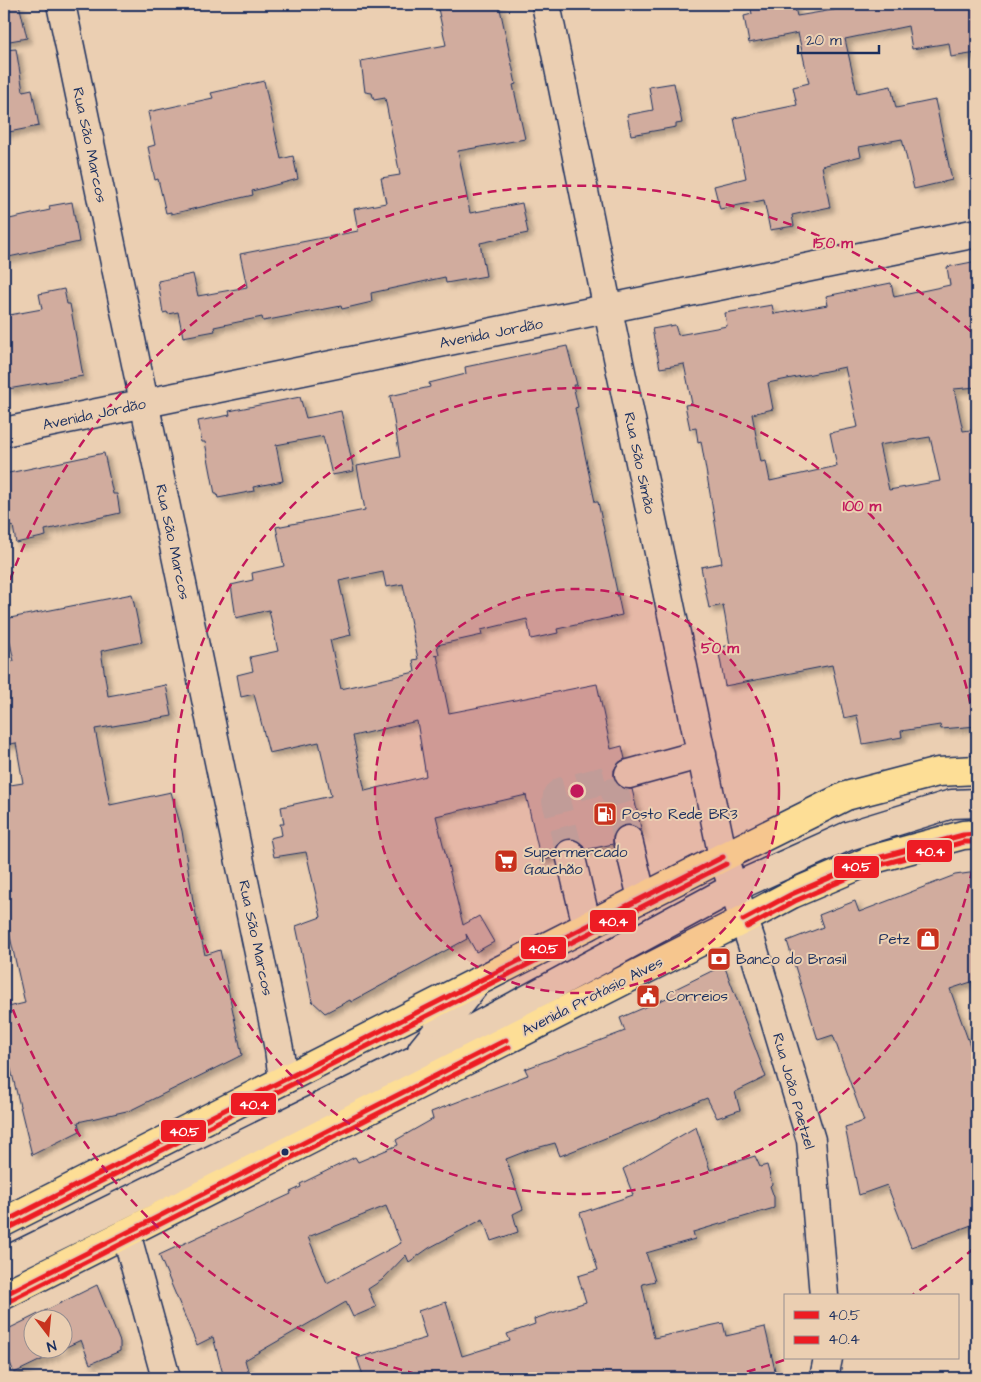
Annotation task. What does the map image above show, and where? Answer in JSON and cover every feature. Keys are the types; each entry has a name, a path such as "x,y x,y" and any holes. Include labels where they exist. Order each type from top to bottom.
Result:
{"main road":[{"path":"4,1222 846,796 938,772 977,770"},
{"name":"Avenida Protásio Alves","path":"4,1295 792,894 874,859 963,835 977,834"}],"street":[{"name":"Rua São Marcos","path":"61,4 277,1040 283,1080"},
{"name":"Rua São Simão","path":"546,4 723,857 744,920"},
{"name":"Avenida Jordão","path":"4,432 977,234"},
{"path":"629,774 702,754"},
{"path":"4,1262 415,1060 733,888 848,836 952,804 977,803"},
{"path":"628,840 642,898"},
{"path":"570,854 587,926"},
{"name":"Rua João Paetzel","path":"744,920 811,1140 824,1294"},
{"path":"415,1060 477,982"},
{"path":"415,1060 506,1040"},
{"path":"126,1233 166,1378"},
{"path":"824,1378 828,1360"}],"building":[{"path":"4,4 19,4 27,38 4,42"},
{"path":"437,4 499,4 516,84 513,85 525,139 458,151 470,213 522,203 528,233 480,243 486,276 446,283 445,277 371,293 372,302 342,309 341,306 263,321 262,317 214,327 215,331 183,337 178,312 163,313 158,281 193,274 198,296 247,287 240,254 358,231 354,209 386,203 381,178 400,175 385,98 374,100 372,93 365,92 361,61 446,45"},
{"path":"750,4 794,4 797,16 869,4 977,4 977,53 951,57 949,43 912,49 908,26 845,39 857,93 891,86 896,108 935,100 952,180 914,189 902,139 859,147 861,156 822,166 830,207 792,215 794,226 770,230 764,200 720,209 714,186 746,178 734,118 797,105 793,87 809,83 798,33 749,43 744,16 752,14"},
{"path":"16,49 23,91 32,89 39,126 4,133 4,50"},
{"path":"264,81 281,159 293,156 298,179 252,191 253,195 171,214 171,212 166,213 158,179 155,180 148,147 155,145 148,112 213,98 211,93"},
{"path":"674,83 682,123 676,124 676,127 631,135 627,115 653,110 649,87"},
{"path":"72,202 79,242 4,258 4,237 9,236 5,220 50,210 49,206"},
{"path":"977,261 977,387 954,389 963,431 977,429 977,726 941,729 940,725 901,731 902,737 863,744 857,715 844,718 832,665 725,686 718,648 730,645 723,605 709,608 701,567 722,563 701,441 698,442 696,428 690,429 685,405 692,404 684,364 660,368 652,329 675,325 678,335 727,326 725,313 772,305 774,314 828,305 826,296 891,283 894,297 950,285 947,267","holes":["845,367 858,427 830,433 837,466 770,481 766,461 761,462 752,414 773,409 768,383","930,437 940,481 889,490 879,445"]},
{"path":"64,289 67,304 70,304 83,376 8,389 4,366 4,316 42,309 39,294"},
{"path":"567,346 577,385 573,385 578,407 575,408 595,502 598,502 622,615 557,629 558,633 531,639 527,619 481,630 482,635 437,645 439,655 437,655 449,713 597,684 611,749 622,746 625,759 618,763 614,770 614,779 618,785 625,789 632,789 643,837 639,829 632,825 625,825 617,829 613,836 613,844 585,850 582,844 575,839 566,839 559,843 555,849 555,857 541,861 526,795 436,816 463,925 479,916 494,942 476,952 466,934 467,939 351,1002 350,1000 325,1013 312,1001 296,926 321,917 306,852 274,857 270,838 282,835 280,824 284,824 281,807 331,796 319,742 269,753 254,694 241,697 237,675 253,671 250,657 278,651 269,610 236,618 231,585 253,580 252,573 284,566 276,527 365,510 357,466 400,457 390,396 430,387 429,383 466,374 465,367","holes":["383,572 386,587 403,584 418,659 413,660 415,672 341,689 330,640 351,635 339,581","417,721 426,776 365,791 353,736"]},
{"path":"300,397 306,418 341,411 354,471 332,475 323,436 276,445 283,481 253,487 254,491 218,498 217,494 215,494 205,442 202,442 198,421 230,415 229,411"},
{"path":"104,453 113,494 117,494 120,513 45,530 46,536 16,543 13,526 4,528 4,474"},
{"path":"132,594 142,642 101,651 108,696 166,685 172,716 95,729 110,805 171,792 182,831 193,901 205,955 220,950 242,1055 131,1110 78,1122 80,1131 32,1155 4,1041 4,1008 25,1003 4,910 4,827 10,825 4,786 23,783 16,743 4,745 4,662 14,661 5,619"},
{"path":"977,872 977,980 950,989 977,1065 977,1223 911,1247 887,1185 859,1195 845,1127 864,1121 833,1035 818,1040 787,941 823,927 819,915 855,901 859,912 955,875"},
{"path":"724,965 766,1077 735,1092 740,1110 717,1118 707,1098 560,1156 555,1143 506,1159 523,1209 513,1214 518,1232 491,1241 483,1219 429,1248 409,1262 406,1255 382,1280 368,1289 376,1307 353,1317 346,1302 245,1360 250,1378 224,1378 213,1337 197,1345 159,1255 291,1194 290,1192 301,1187 300,1184 355,1157 358,1162 398,1145 396,1140 433,1119 431,1112 528,1075 525,1069 625,1031 620,1018 669,997 667,993","holes":["386,1206 401,1243 327,1283 308,1237"]},
{"path":"696,1127 710,1170 755,1156 760,1167 767,1165 772,1184 770,1186 774,1197 774,1208 693,1232 695,1239 646,1253 655,1281 642,1284 654,1338 723,1323 726,1336 765,1327 776,1375 759,1378 364,1378 357,1358 426,1338 418,1311 446,1302 462,1356 510,1341 507,1334 535,1324 534,1319 586,1302 578,1276 598,1270 580,1213 633,1195 623,1169"},
{"path":"97,1285 120,1342 120,1351 90,1364 81,1340 72,1344 72,1310 46,1310"},
{"path":"22,1322 22,1360 41,1360 14,1373 4,1347 4,1331"}],"tunnel":[{"path":"570,854 556,801 557,795 562,791 629,774"},
{"path":"611,778 628,840"}],"transit line":[{"name":"40.5","path":"743,920 792,894 874,859 963,835 977,834"},
{"name":"40.4","path":"747,927 795,901 876,866 964,842 977,842"},
{"name":"40.5","path":"4,1222 723,857"},
{"name":"40.4","path":"7,1229 726,864"},
{"name":"40.5","path":"4,1295 506,1040"},
{"name":"40.4","path":"7,1302 509,1047"}],"place":[{"name":"Posto Rede BR3","path":"605,814"},
{"name":"Supermercado Gauchão","path":"506,861"},
{"name":"Petz","path":"928,939"},
{"name":"Banco do Brasil","path":"719,959"},
{"name":"Correios","path":"648,996"}]}
